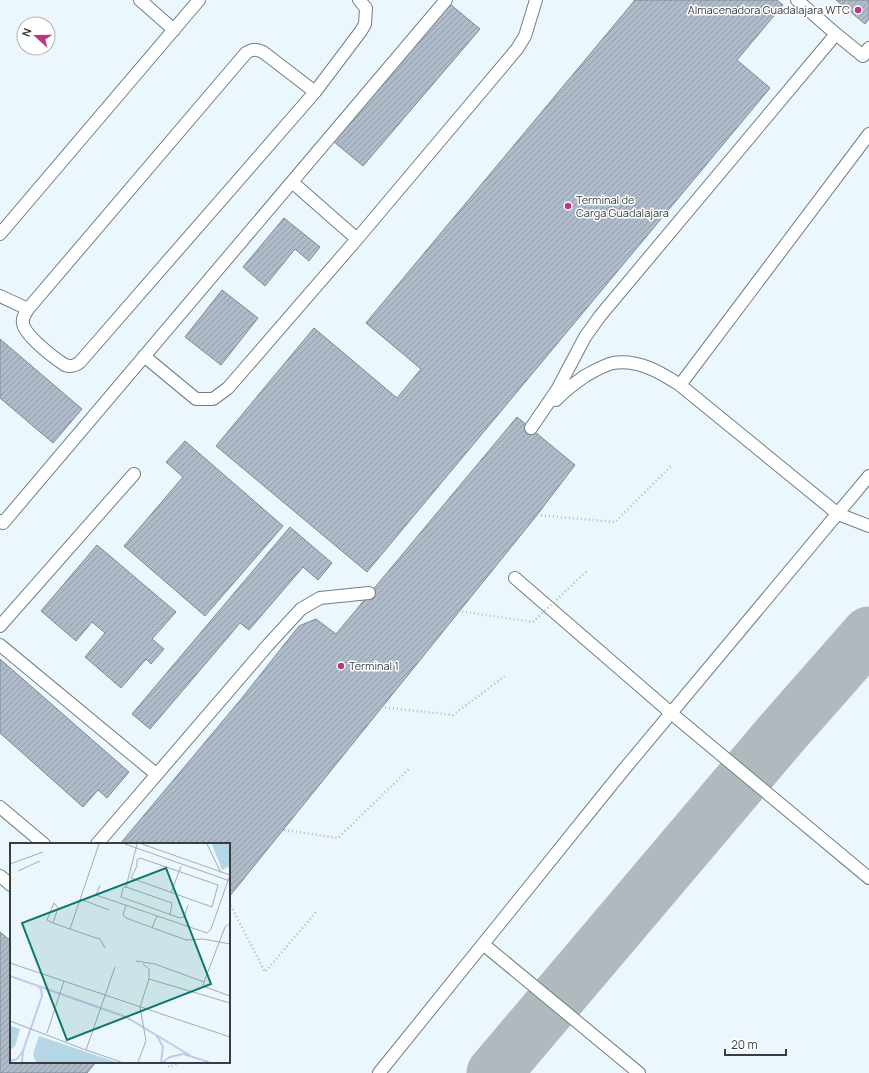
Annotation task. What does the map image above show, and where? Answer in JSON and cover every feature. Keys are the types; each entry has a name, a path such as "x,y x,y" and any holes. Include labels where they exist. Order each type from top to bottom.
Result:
{"lane":[{"path":"140,0 174,30"},
{"path":"0,234 199,0"},
{"path":"315,92 263,52 257,49 246,53 28,309 23,317 26,333 64,366 76,366 315,92 365,24 366,8 359,0"},
{"path":"0,521 3,523 446,0"},
{"path":"144,356 196,399 213,398 228,388 357,239 517,49 525,36 536,0"},
{"path":"797,0 836,34 867,55"},
{"path":"836,34 600,316 585,337 557,390 531,428 562,393 595,370 613,363 631,363 647,366 664,374 680,385 838,514 869,526"},
{"path":"680,385 869,134"},
{"path":"292,182 357,239"},
{"path":"0,296 28,309"},
{"path":"0,626 134,474"},
{"path":"379,1073 671,713 869,476"},
{"path":"515,578 671,713 869,878"},
{"path":"98,843 156,774 301,609 320,598 370,593"},
{"path":"0,645 156,774"},
{"path":"0,807 43,843"},
{"path":"0,876 10,884"},
{"path":"483,944 639,1073"}],"path":[{"path":"537,515 615,522 672,465"},
{"path":"458,612 533,622 587,571"},
{"path":"381,708 452,715 505,676"},
{"path":"284,830 338,838 409,769"},
{"path":"230,904 265,972 318,911"},
{"path":"168,1063 170,1067 179,1063"}],"building":[{"name":"Terminal de Carga Guadalajara","path":"635,0 777,0 783,5 737,60 770,88 367,572 216,446 314,328 397,398 421,369 366,323"},
{"name":"Almacenadora Guadalajara WTC","path":"836,0 869,0 869,19 865,24"},
{"path":"450,4 480,29 363,166 333,141"},
{"path":"284,218 320,247 309,261 295,249 265,286 243,267"},
{"path":"222,290 258,318 221,365 185,337"},
{"path":"0,339 82,409 53,443 0,398"},
{"name":"Terminal 1","path":"517,417 575,465 537,515 230,896 230,843 121,843 242,698 299,626 316,619 336,634"},
{"path":"185,441 283,526 205,616 124,546 183,477 166,462"},
{"path":"290,527 332,563 318,580 303,567 249,630 240,623 150,729 132,714"},
{"path":"97,545 176,612 152,639 164,649 151,664 146,659 121,688 85,657 105,633 92,622 76,641 41,611"},
{"path":"0,659 129,772 107,798 98,790 83,807 0,733"},
{"path":"0,932 10,940 10,1063 95,1063 87,1073 0,1073"}],"taxiway":[{"path":"494,1073 781,734 869,634"}],"place":[{"name":"Almacenadora Guadalajara WTC","path":"858,10"},
{"name":"Terminal de Carga Guadalajara","path":"568,206"},
{"name":"Terminal 1","path":"341,666"}]}
